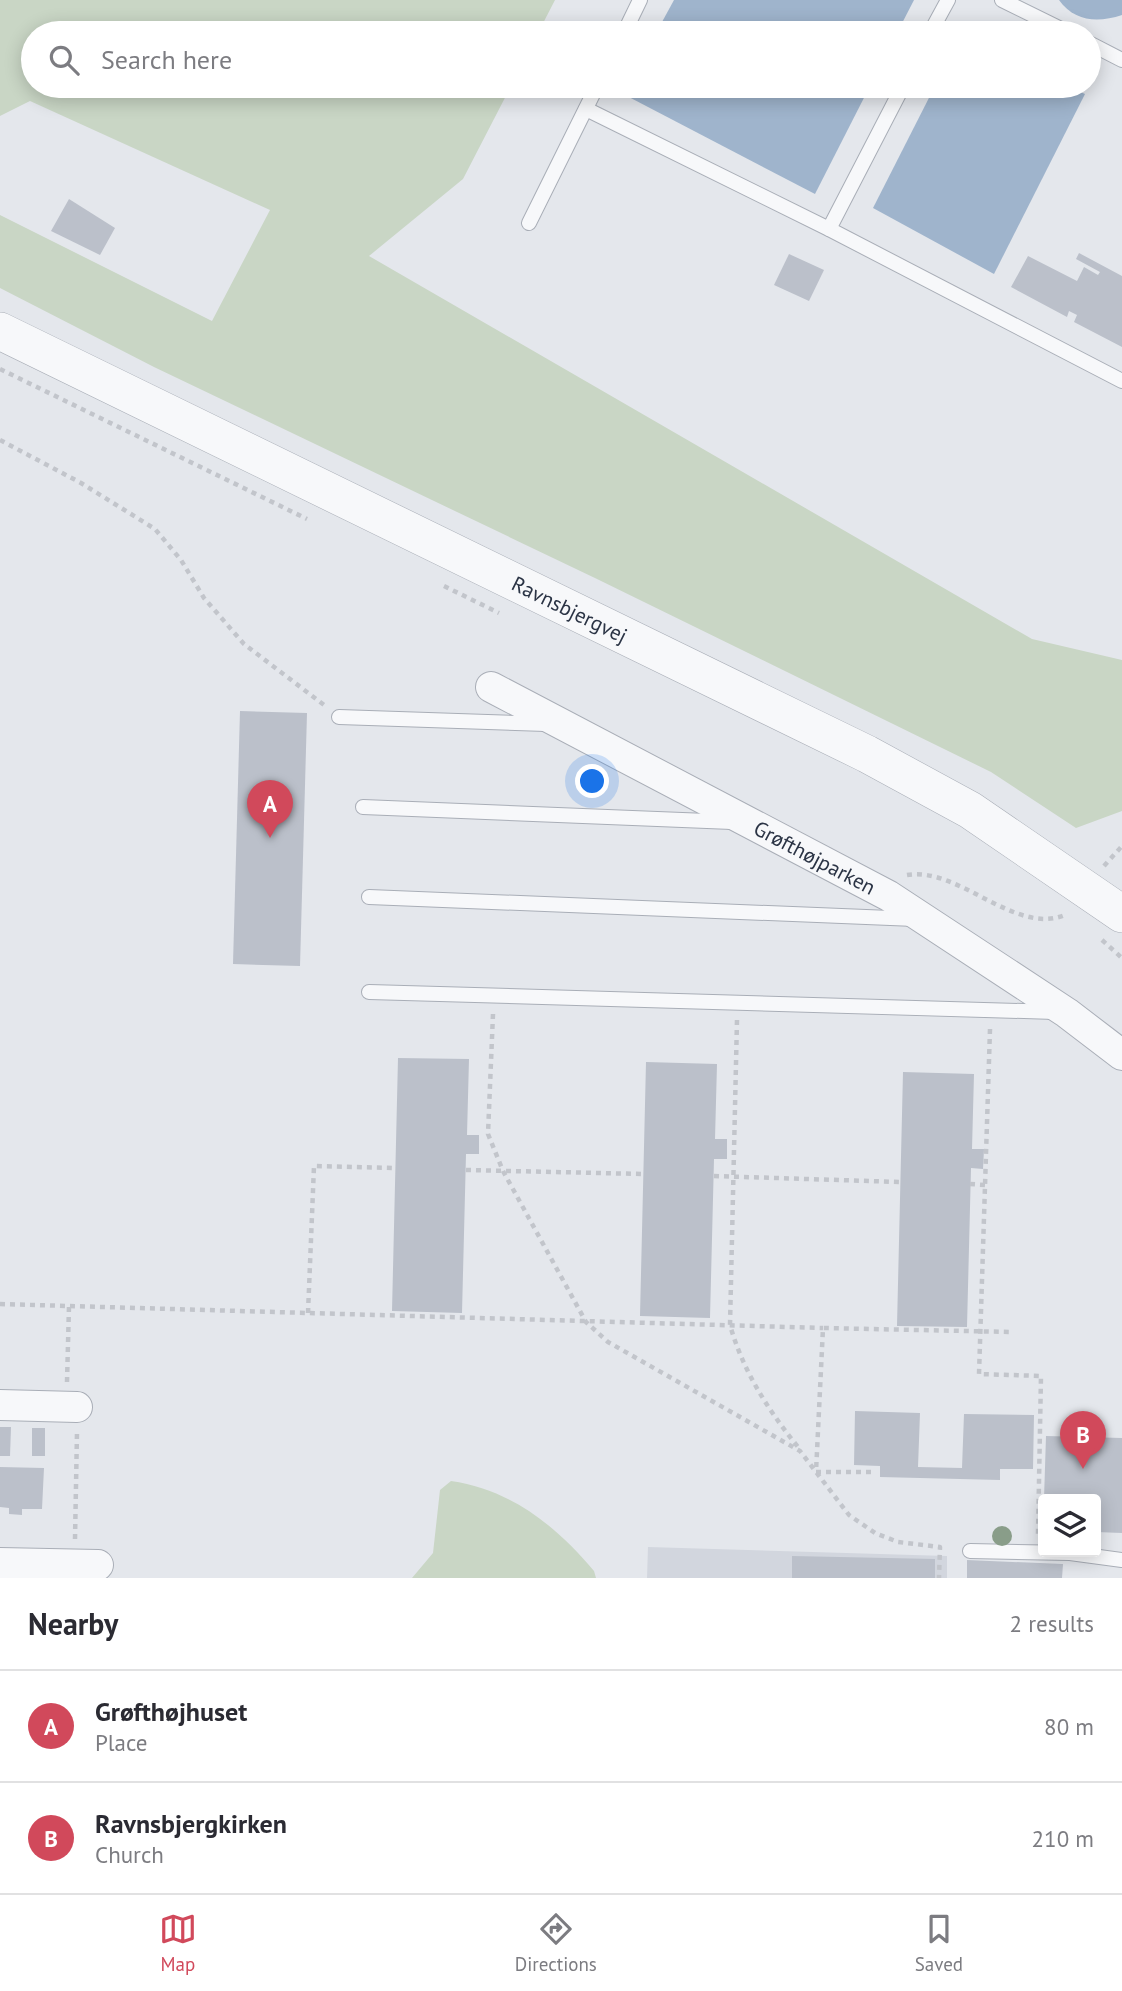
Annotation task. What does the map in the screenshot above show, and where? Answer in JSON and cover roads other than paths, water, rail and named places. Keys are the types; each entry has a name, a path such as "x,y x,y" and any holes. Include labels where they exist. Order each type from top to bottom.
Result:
{"street":[{"name":"Ravnsbjergvej","path":"0,331 867,754 970,810 1106,922"},
{"name":"Grøfthøjparken","path":"491,687 889,896 1067,1013 1122,1055"},
{"path":"0,1405 72,1407"},
{"path":"0,1563 86,1565"}],"lane":[{"path":"630,21 640,0"},
{"path":"937,21 948,0"},
{"path":"1002,0 1045,21"},
{"path":"1101,49 1122,60"},
{"path":"529,223 591,98"},
{"path":"829,229 897,98"},
{"path":"586,109 829,229 1122,381"},
{"path":"340,717 565,724"},
{"path":"363,807 751,823"},
{"path":"369,897 927,920"},
{"path":"369,992 1067,1013"},
{"path":"970,1551 1038,1552 1122,1560"}],"water":[{"path":"674,0 914,0 903,21 663,21"},
{"path":"1059,0 1122,0 1122,15 1088,19 1072,13"},
{"path":"631,98 864,98 815,194"},
{"path":"929,98 1083,98 994,274 873,208"}],"place":[{"name":"Grøfthøjhuset","path":"270,838"},
{"name":"Ravnsbjergkirken","path":"1083,1469"}]}
